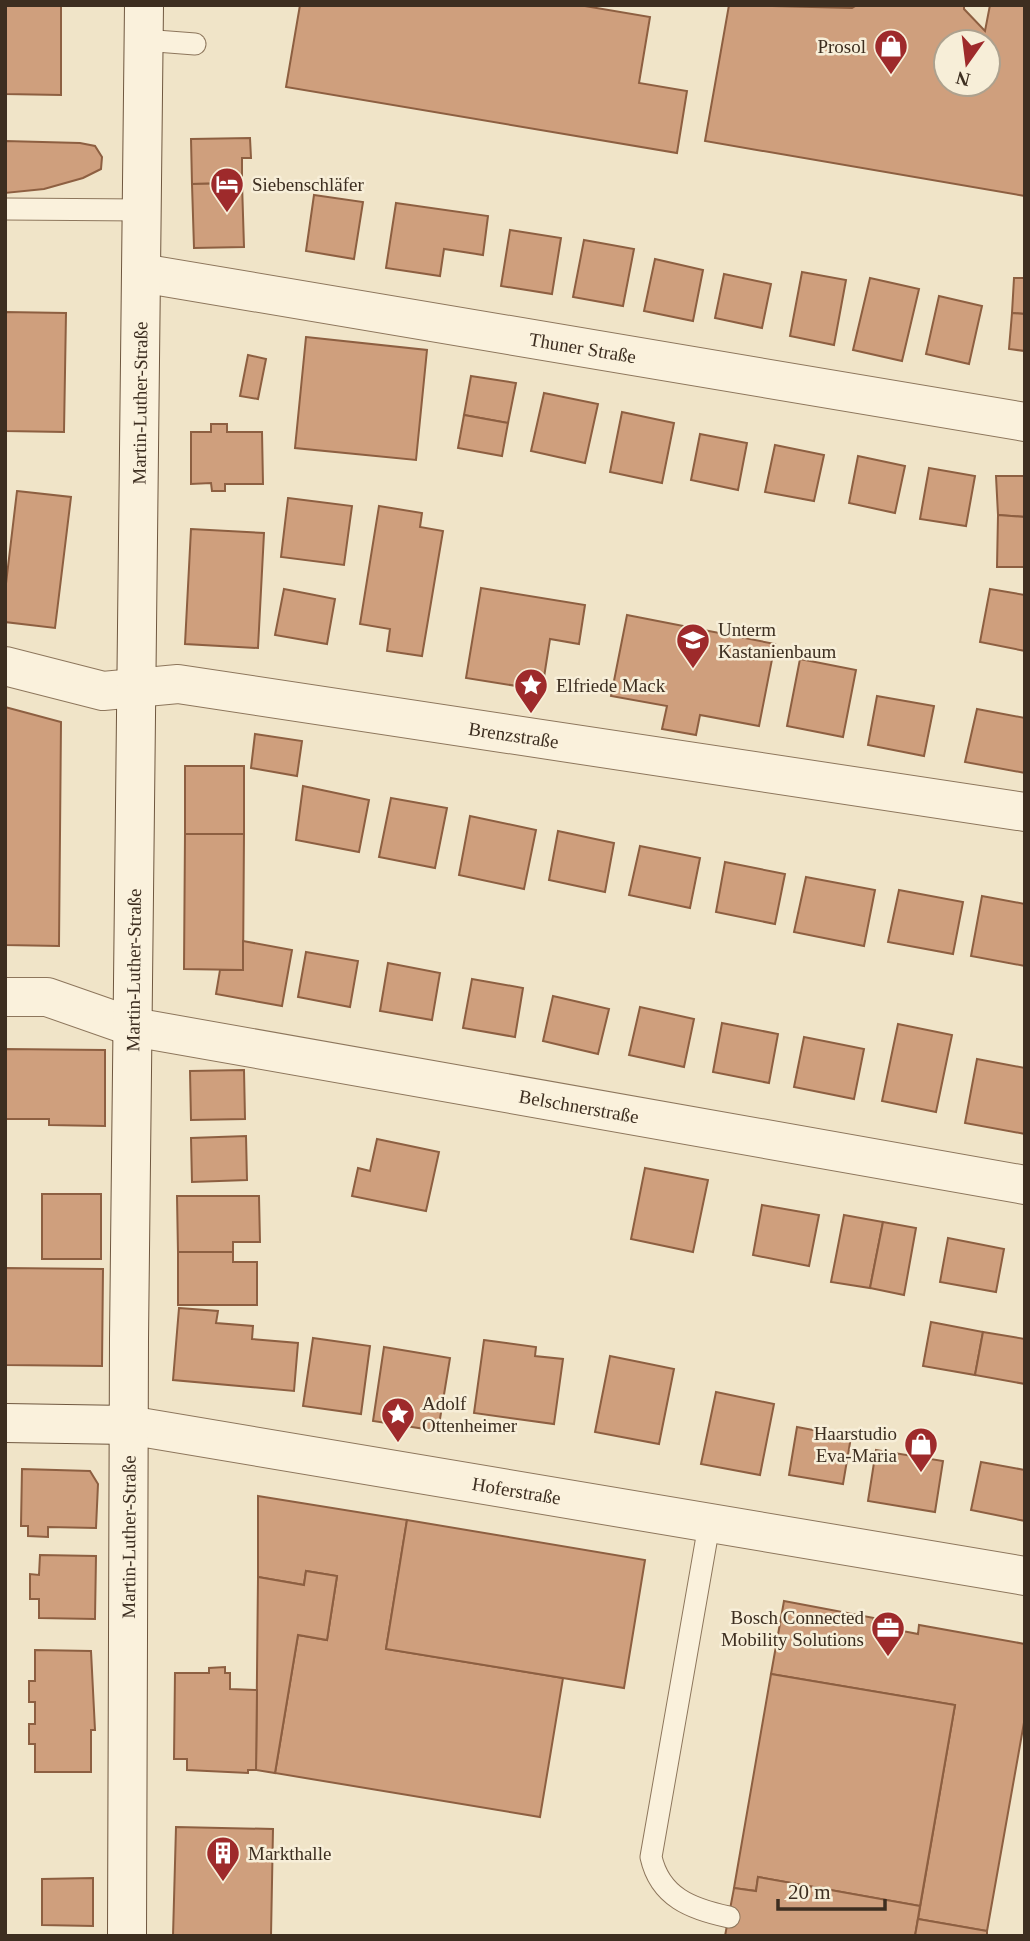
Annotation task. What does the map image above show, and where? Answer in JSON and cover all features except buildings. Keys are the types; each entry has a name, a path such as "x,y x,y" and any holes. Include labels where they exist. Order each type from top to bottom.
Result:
{"street":[{"name":"Martin-Luther-Straße","path":"127,1936 128,1425 144,23"},
{"name":"Thuner Straße","path":"141,273 1025,422"},
{"name":"Brenzstraße","path":"5,666 103,691 178,684 1025,812"},
{"name":"Belschnerstraße","path":"5,997 47,997 133,1027 1025,1185"},
{"name":"Hoferstraße","path":"5,1423 128,1425 709,1525 1025,1576"}],"lane":[{"path":"144,23 195,44"},
{"path":"5,209 142,210"},
{"path":"709,1525 652,1857 655,1874 670,1896 703,1911 729,1917"}],"place":[{"name":"Prosol","path":"891,76"},
{"name":"Siebenschläfer","path":"227,214"},
{"name":"Unterm Kastanienbaum","path":"693,670"},
{"name":"Elfriede Mack","path":"531,715"},
{"name":"Adolf Ottenheimer","path":"398,1444"},
{"name":"Haarstudio Eva-Maria","path":"921,1474"},
{"name":"Bosch Connected Mobility Solutions","path":"888,1658"},
{"name":"Markthalle","path":"223,1883"}]}
